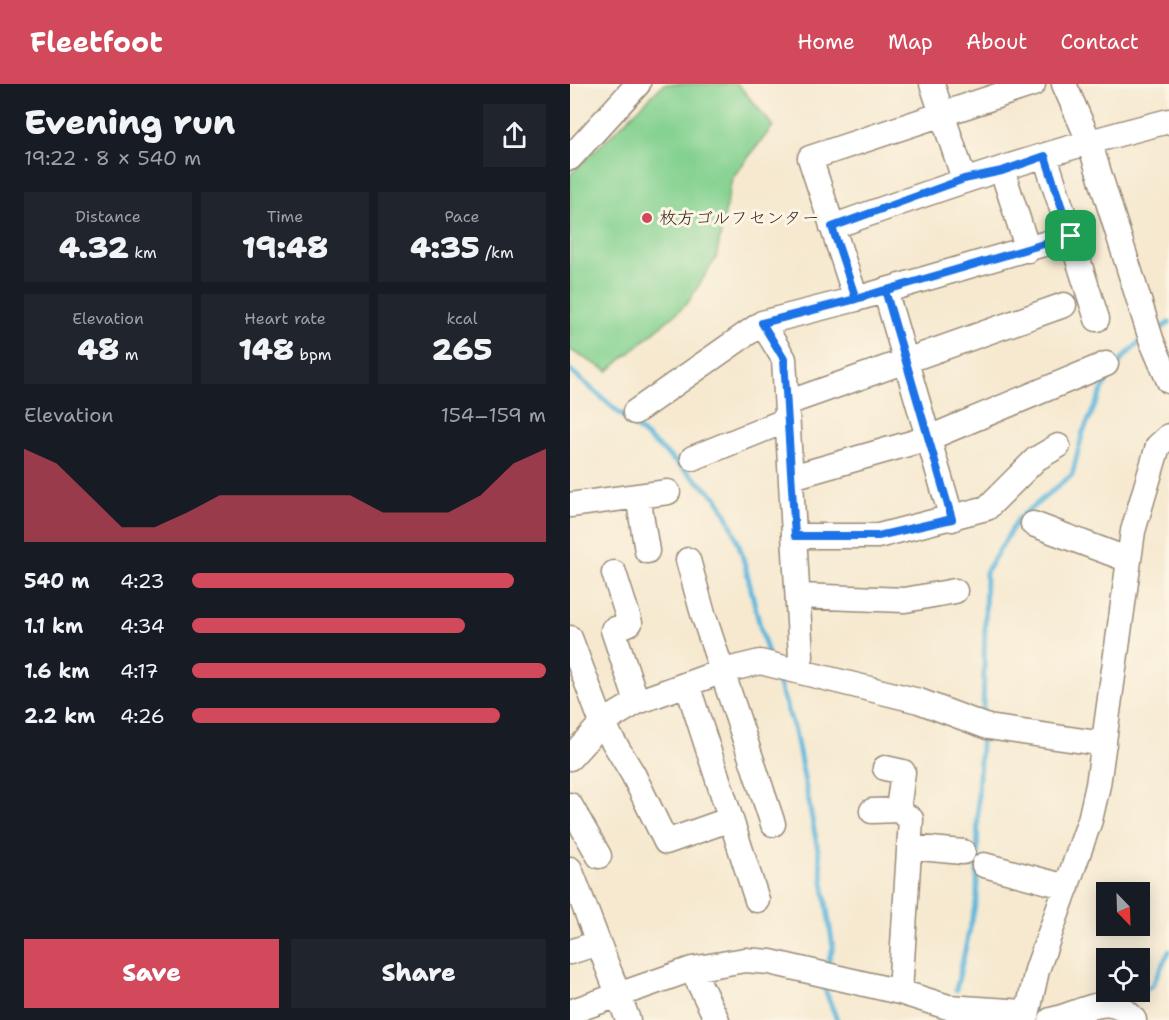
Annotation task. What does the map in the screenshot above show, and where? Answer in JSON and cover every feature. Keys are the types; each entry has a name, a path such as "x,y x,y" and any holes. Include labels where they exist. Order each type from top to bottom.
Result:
{"street":[{"path":"570,158 638,84"},
{"path":"932,84 964,179"},
{"path":"856,299 810,158 1033,84"},
{"path":"1064,84 1089,141 1152,342 1169,381"},
{"path":"832,227 964,179 1002,171 1089,141 1169,121"},
{"path":"1045,156 1097,319"},
{"path":"1002,171 1028,250"},
{"path":"635,412 762,323 856,299 1071,236"},
{"path":"885,290 952,519"},
{"path":"693,458 787,411 905,359 1064,305"},
{"path":"762,323 784,359 792,477 801,657 782,667"},
{"path":"792,477 929,438 1106,364"},
{"path":"570,1012 692,969 745,960 824,974 900,992 947,1014 1026,1016 1036,970 1090,820 1104,744 1133,531 1158,446 1169,436"},
{"path":"795,536 878,536 952,519 987,508 1036,459 1058,446"},
{"path":"570,505 668,492"},
{"path":"638,496 647,551"},
{"path":"1033,524 1128,560"},
{"path":"688,560 687,596 723,671 773,824"},
{"path":"614,573 630,623 613,630 637,702"},
{"path":"798,596 905,600 955,591"},
{"path":"571,646 602,723 633,774 666,842 730,819"},
{"path":"570,758 602,723 637,702 723,671 760,662 919,701 987,727 1104,744"},
{"path":"687,684 757,900"},
{"path":"885,768 903,772 898,810"},
{"path":"570,805 599,856"},
{"path":"872,811 898,810 911,819 900,992"},
{"path":"909,847 963,852"},
{"path":"984,865 1067,887"},
{"path":"573,880 628,1020"},
{"path":"570,952 598,943"},
{"path":"692,969 717,1020"},
{"path":"1052,1020 1109,1003 1129,1014"}],"green space":[{"name":"枚方ゴルフセンター","path":"664,84 738,84 773,126 732,178 716,258 687,304 608,371 570,350 570,175"}],"waterway":[{"path":"1157,331 1169,323"},
{"path":"983,718 986,572 1018,519 1072,475 1083,432 1105,384 1123,358 1143,339"},
{"path":"570,370 716,497 727,515 742,554 769,656"},
{"path":"775,673 795,731 819,855 833,948 826,968"},
{"path":"956,990 977,897 978,791 982,730"},
{"path":"1150,987 1169,951"},
{"path":"822,982 837,1020"}],"place":[{"name":"枚方ゴルフセンター","path":"647,218"}],"route":[{"path":"1071,236 1028,250 885,290 856,299 762,323 784,359 795,536 878,536 952,519 885,290 856,299 832,227 964,179 1002,171 1045,156 1071,236"}]}
